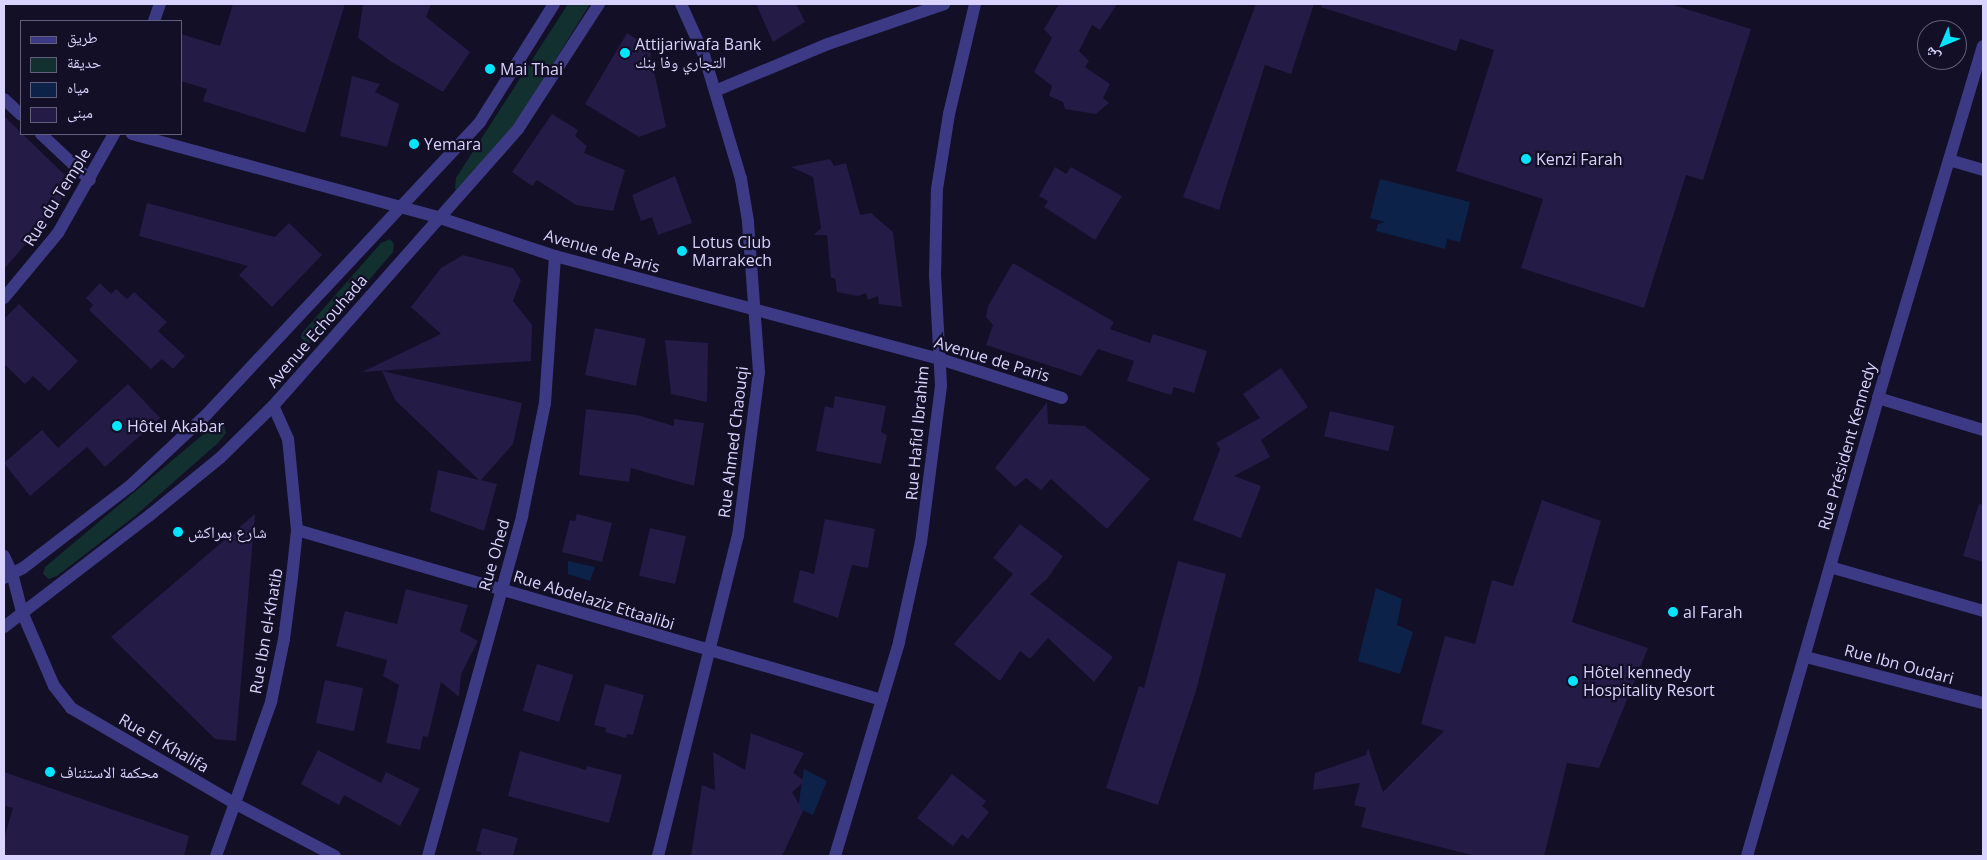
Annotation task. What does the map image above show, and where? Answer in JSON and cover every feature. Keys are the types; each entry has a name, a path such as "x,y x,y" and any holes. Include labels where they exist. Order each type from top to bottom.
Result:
{"street":[{"path":"154,20 160,4"},
{"name":"Avenue Echouhada","path":"8,575 23,568 130,486 207,414 398,207 480,122 554,4"},
{"name":"Avenue Echouhada","path":"4,627 150,515 220,458 273,406 437,218 518,129 599,4"},
{"name":"Rue Ahmed Chaouqi","path":"658,856 738,536 759,372 748,221 741,179 704,55 681,4"},
{"path":"715,91 828,44 944,4"},
{"name":"Rue Hafid Ibrahim","path":"834,856 882,700 922,542 941,385 935,259 937,189 949,114 975,4"},
{"name":"Rue Président Kennedy","path":"1746,856 1806,657 1878,398 1983,46"},
{"path":"4,98 20,103"},
{"path":"4,98 20,114"},
{"path":"42,135 90,180"},
{"name":"Rue du Temple","path":"4,298 58,233 90,180 113,135"},
{"name":"Avenue de Paris","path":"136,135 437,218 555,256 940,359 1062,398"},
{"path":"1949,160 1983,170"},
{"name":"Rue Ohed","path":"428,856 522,516 546,403 555,256"},
{"path":"1878,398 1983,430"},
{"name":"Rue Ibn el-Khatib","path":"216,856 271,702 284,639 297,530 288,440 273,406"},
{"name":"Rue Abdelaziz Ettaalibi","path":"297,530 882,700"},
{"name":"Rue El Khalifa","path":"4,556 8,575 22,612 54,686 72,708 234,802 335,856"},
{"path":"1830,567 1983,612"},
{"name":"Rue Ibn Oudari","path":"1806,657 1983,703"}],"green space":[{"path":"568,4 590,4 521,115 469,188 459,192 455,189 456,178"},
{"path":"390,239 394,244 393,252 319,338 308,344 301,338 302,333 381,243"},
{"path":"218,422 224,425 226,433 218,443 135,516 57,576 49,579 43,574 45,567"}],"water":[{"path":"1380,179 1470,202 1460,242 1447,239 1445,249 1376,231 1378,224 1385,222 1370,218"},
{"path":"568,561 595,567 590,581 568,574"},
{"path":"1376,588 1402,599 1397,625 1413,632 1400,674 1358,661"},
{"path":"804,769 827,781 813,815 798,808"}],"building":[{"path":"233,4 345,4 305,133 203,101 207,89 182,81 182,34 220,46"},
{"path":"363,4 431,4 426,17 470,52 443,92 392,62 358,38"},
{"path":"756,4 796,4 805,22 773,42"},
{"path":"1059,4 1117,4 1100,30 1092,25 1079,51 1089,61 1085,67 1110,84 1103,98 1109,103 1096,114 1065,109 1063,102 1049,96 1052,86 1034,72 1052,38 1044,29"},
{"path":"1256,4 1314,4 1291,74 1265,65 1219,210 1183,197"},
{"path":"1322,4 1670,4 1751,29 1703,180 1686,175 1644,308 1521,268 1543,199 1456,171 1494,50 1460,39 1456,51 1321,7"},
{"path":"627,33 649,47 666,127 639,137 585,104"},
{"path":"352,76 380,84 375,92 399,104 387,147 340,136"},
{"path":"552,114 578,130 575,136 587,146 584,153 625,170 613,211 576,205 537,180 532,186 512,172"},
{"path":"4,116 20,132 20,135 24,135 69,179 58,207 4,269"},
{"path":"830,159 834,166 846,163 860,215 871,213 893,232 902,307 879,304 878,296 868,300 866,293 858,296 837,292 835,278 831,278 827,235 814,235 821,228 813,177 791,167"},
{"path":"1055,167 1066,174 1071,167 1122,196 1095,240 1044,207 1048,201 1039,196"},
{"path":"675,176 692,223 658,235 652,217 641,221 632,195"},
{"path":"147,203 275,237 289,223 322,255 272,307 239,275 248,266 139,236"},
{"path":"463,255 513,268 521,280 513,301 532,325 531,361 362,372 441,334 411,307 441,268"},
{"path":"1013,263 1114,322 1110,329 1150,343 1153,334 1207,351 1194,393 1174,387 1171,395 1127,381 1134,361 1098,349 1081,376 986,345 993,325 986,317 988,306"},
{"path":"100,283 111,294 116,289 127,299 134,292 167,322 158,331 185,356 173,369 162,359 151,369 89,310 93,305 86,298"},
{"path":"19,304 78,361 49,391 33,376 25,384 4,364 4,319"},
{"path":"595,328 646,339 636,386 585,375"},
{"path":"665,340 708,343 707,402 671,394"},
{"path":"1281,368 1308,407 1261,440 1270,457 1234,476 1261,486 1241,538 1193,520 1220,449 1216,443 1260,418 1243,394"},
{"path":"382,371 522,403 513,444 481,480 497,484 484,531 430,511 438,470 479,480 395,400"},
{"path":"128,384 160,418 105,467 87,447 30,496 4,463 42,430 58,448"},
{"path":"835,396 886,406 881,432 887,435 881,464 816,451 825,406 833,408"},
{"path":"1047,402 1048,424 1085,426 1150,479 1107,529 1051,479 1041,490 1026,478 1015,487 995,468"},
{"path":"586,409 637,415 674,426 674,419 704,423 694,486 631,468 629,482 579,475"},
{"path":"1330,411 1394,426 1388,451 1324,436"},
{"path":"1542,500 1601,521 1572,622 1648,648 1599,768 1567,763 1544,856 1476,856 1361,827 1366,808 1354,805 1360,783 1313,790 1315,773 1366,755 1368,748 1383,792 1444,731 1421,724 1445,636 1475,644 1492,580 1513,586"},
{"path":"1979,504 1983,505 1983,562 1963,556"},
{"path":"255,514 236,741 215,739 111,637"},
{"path":"577,514 612,523 602,562 562,552 570,520 575,521"},
{"path":"825,519 875,529 868,568 852,565 838,618 793,602 800,570 814,574"},
{"path":"1020,524 1063,556 1047,579 1030,594 1113,657 1094,682 1048,638 1030,659 1020,651 1000,681 954,644 1013,574 993,558"},
{"path":"650,528 686,536 675,584 639,576"},
{"path":"1178,561 1226,574 1196,691 1158,805 1106,788 1139,686 1144,688"},
{"path":"406,589 468,605 460,631 478,641 461,674 459,697 441,682 428,737 423,736 420,750 386,743 399,685 383,676 387,660 336,646 345,611 397,624"},
{"path":"537,664 573,675 559,722 523,711"},
{"path":"325,680 363,688 354,731 316,723"},
{"path":"605,684 644,695 633,735 627,734 626,738 605,732 606,728 594,725"},
{"path":"751,733 804,753 793,773 805,781 792,792 803,811 782,856 691,856 702,785 715,790 713,752 745,770"},
{"path":"318,750 381,783 386,772 420,789 400,826 344,795 339,805 301,784"},
{"path":"520,751 586,770 587,766 622,775 609,823 508,796"},
{"path":"4,772 189,836 184,856 4,856 4,838 13,808 4,806"},
{"path":"952,774 986,801 982,806 989,812 968,839 962,834 953,846 917,818"},
{"path":"482,828 518,838 513,856 480,856 481,852 476,851"}],"place":[{"name":"Attijariwafa Bank التجاري وفا بنك","path":"625,53"},
{"name":"Mai Thai","path":"490,69"},
{"name":"Yemara","path":"414,144"},
{"name":"Kenzi Farah","path":"1526,159"},
{"name":"Lotus Club Marrakech","path":"682,251"},
{"name":"Hôtel Akabar","path":"117,426"},
{"name":"شارع بمراكش","path":"178,532"},
{"name":"al Farah","path":"1673,612"},
{"name":"Hôtel kennedy Hospitality Resort","path":"1573,681"},
{"name":"محكمة الاستئناف","path":"50,772"}]}
